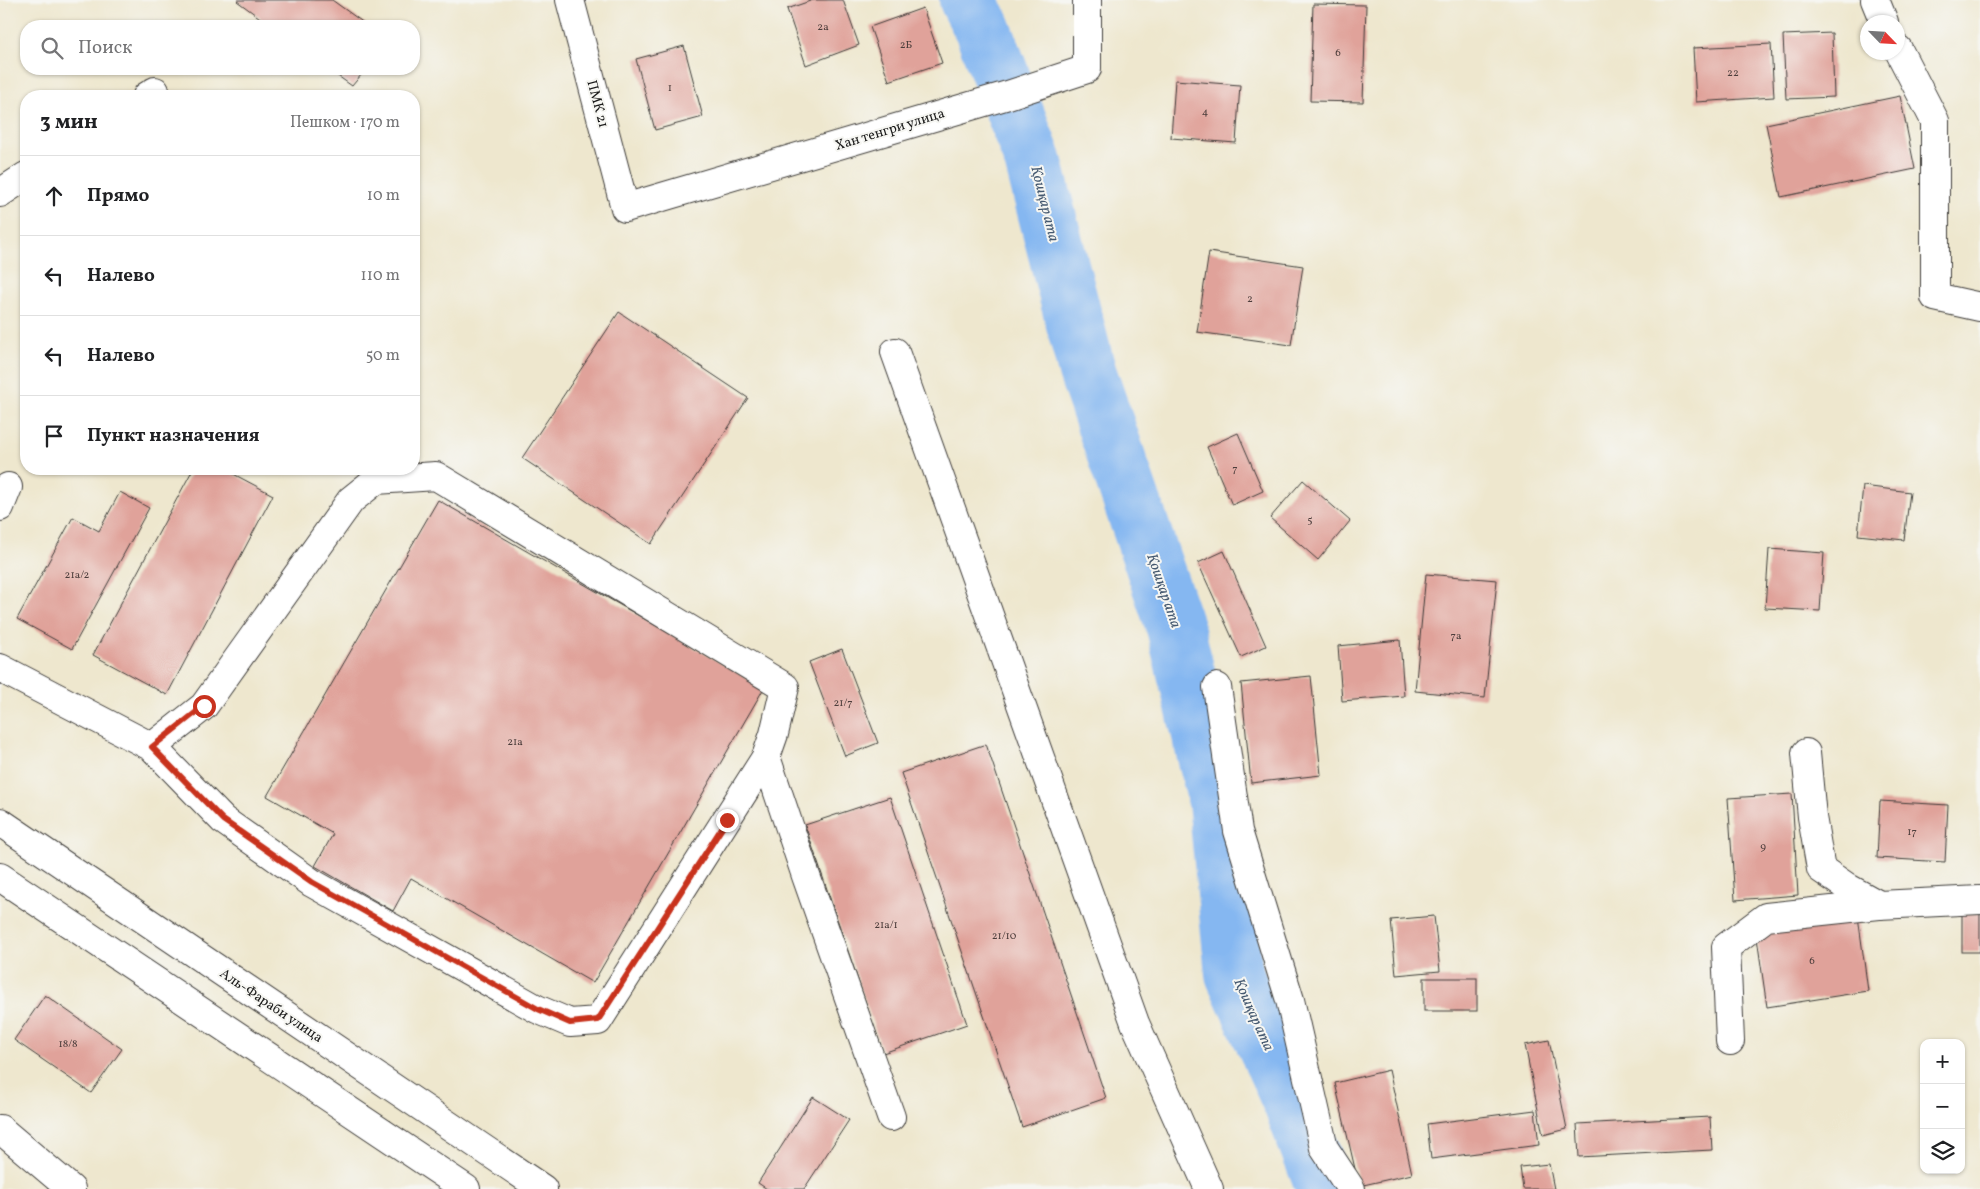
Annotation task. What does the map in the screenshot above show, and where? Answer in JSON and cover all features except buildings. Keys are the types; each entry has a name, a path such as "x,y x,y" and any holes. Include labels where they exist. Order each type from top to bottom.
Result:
{"street":[{"name":"ПМК 21","path":"570,0 625,208"},
{"name":"Хан тенгри улица","path":"625,208 998,98 1087,69 1087,0"},
{"path":"1874,0 1881,15"},
{"path":"1904,60 1935,121 1935,297 1980,306"},
{"path":"0,193 20,180"},
{"path":"895,352 1135,1023 1209,1189"},
{"path":"0,668 152,747 223,820 312,882 538,1009 570,1023 598,1020 766,757 774,734 785,687 436,476 376,480 351,500 204,706 152,747"},
{"path":"1217,687 1238,831 1290,1000 1324,1148 1351,1189"},
{"path":"1806,753 1812,817 1821,869 1850,889 1879,905"},
{"path":"766,757 891,1117"},
{"name":"Аль-Фараби улица","path":"0,822 543,1189"},
{"path":"4,884 466,1189"},
{"path":"1730,1041 1726,948 1766,917 1879,905 1980,900"},
{"path":"0,1129 71,1189"}],"waterway":[{"name":"Қошқар ата","path":"968,0 983,29 1033,160 1087,371 1175,627 1217,802 1234,974 1293,1106 1325,1189"}],"route":[{"path":"204,706 152,747 223,820 312,882 538,1009 570,1023 598,1020 727,820"}]}
